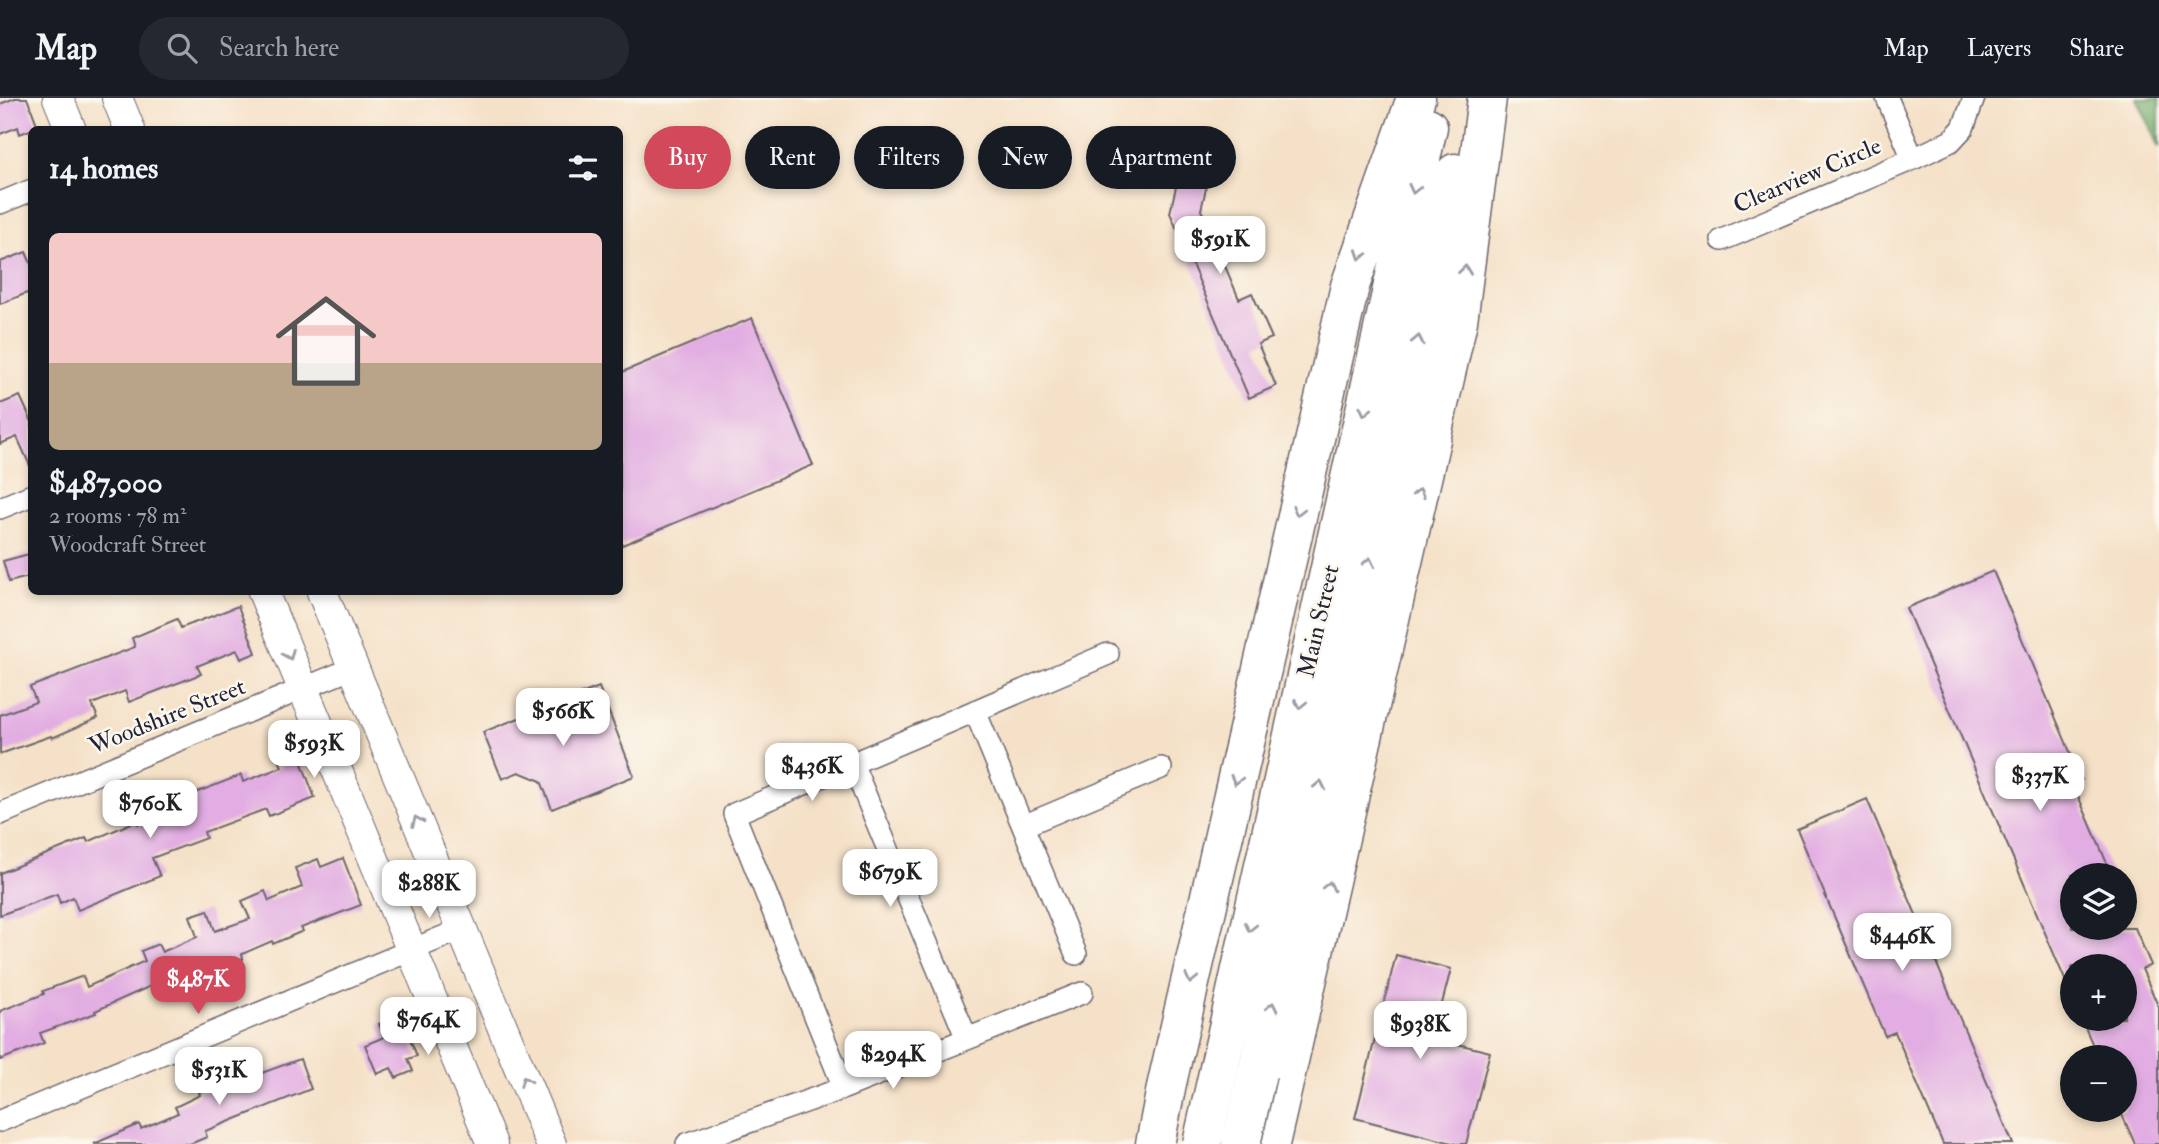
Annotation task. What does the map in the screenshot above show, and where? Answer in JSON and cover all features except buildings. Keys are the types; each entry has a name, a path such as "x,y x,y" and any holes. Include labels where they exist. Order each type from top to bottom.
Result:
{"highway":[{"path":"1155,1144 1350,286 1416,98"},
{"name":"Main Street","path":"1202,1144 1434,98"},
{"name":"Main Street","path":"1241,1144 1269,1086 1471,98"},
{"path":"1167,1083 1178,1107 1193,1118 1254,1115 1269,1086 1458,321 1487,98"},
{"path":"1269,1086 1270,1144"}],"main road":[{"path":"58,98 69,126"},
{"path":"117,98 128,126"},
{"path":"264,595 492,1144"},
{"path":"323,595 551,1144"}],"street":[{"name":"Clearview Circle","path":"1887,98 1913,159"},
{"name":"Clearview Circle","path":"1722,240 1951,141 1963,128 1974,98"},
{"path":"0,203 28,192"},
{"path":"0,508 28,497"},
{"path":"844,1088 734,814 1108,654"},
{"name":"Woodshire Street","path":"0,814 353,667"},
{"path":"975,711 1076,954"},
{"path":"852,763 967,1039"},
{"path":"1023,826 1161,768"},
{"path":"0,1121 462,929"},
{"path":"687,1144 844,1088 1082,993"}],"green space":[{"path":"2137,98 2159,98 2159,148"}]}
